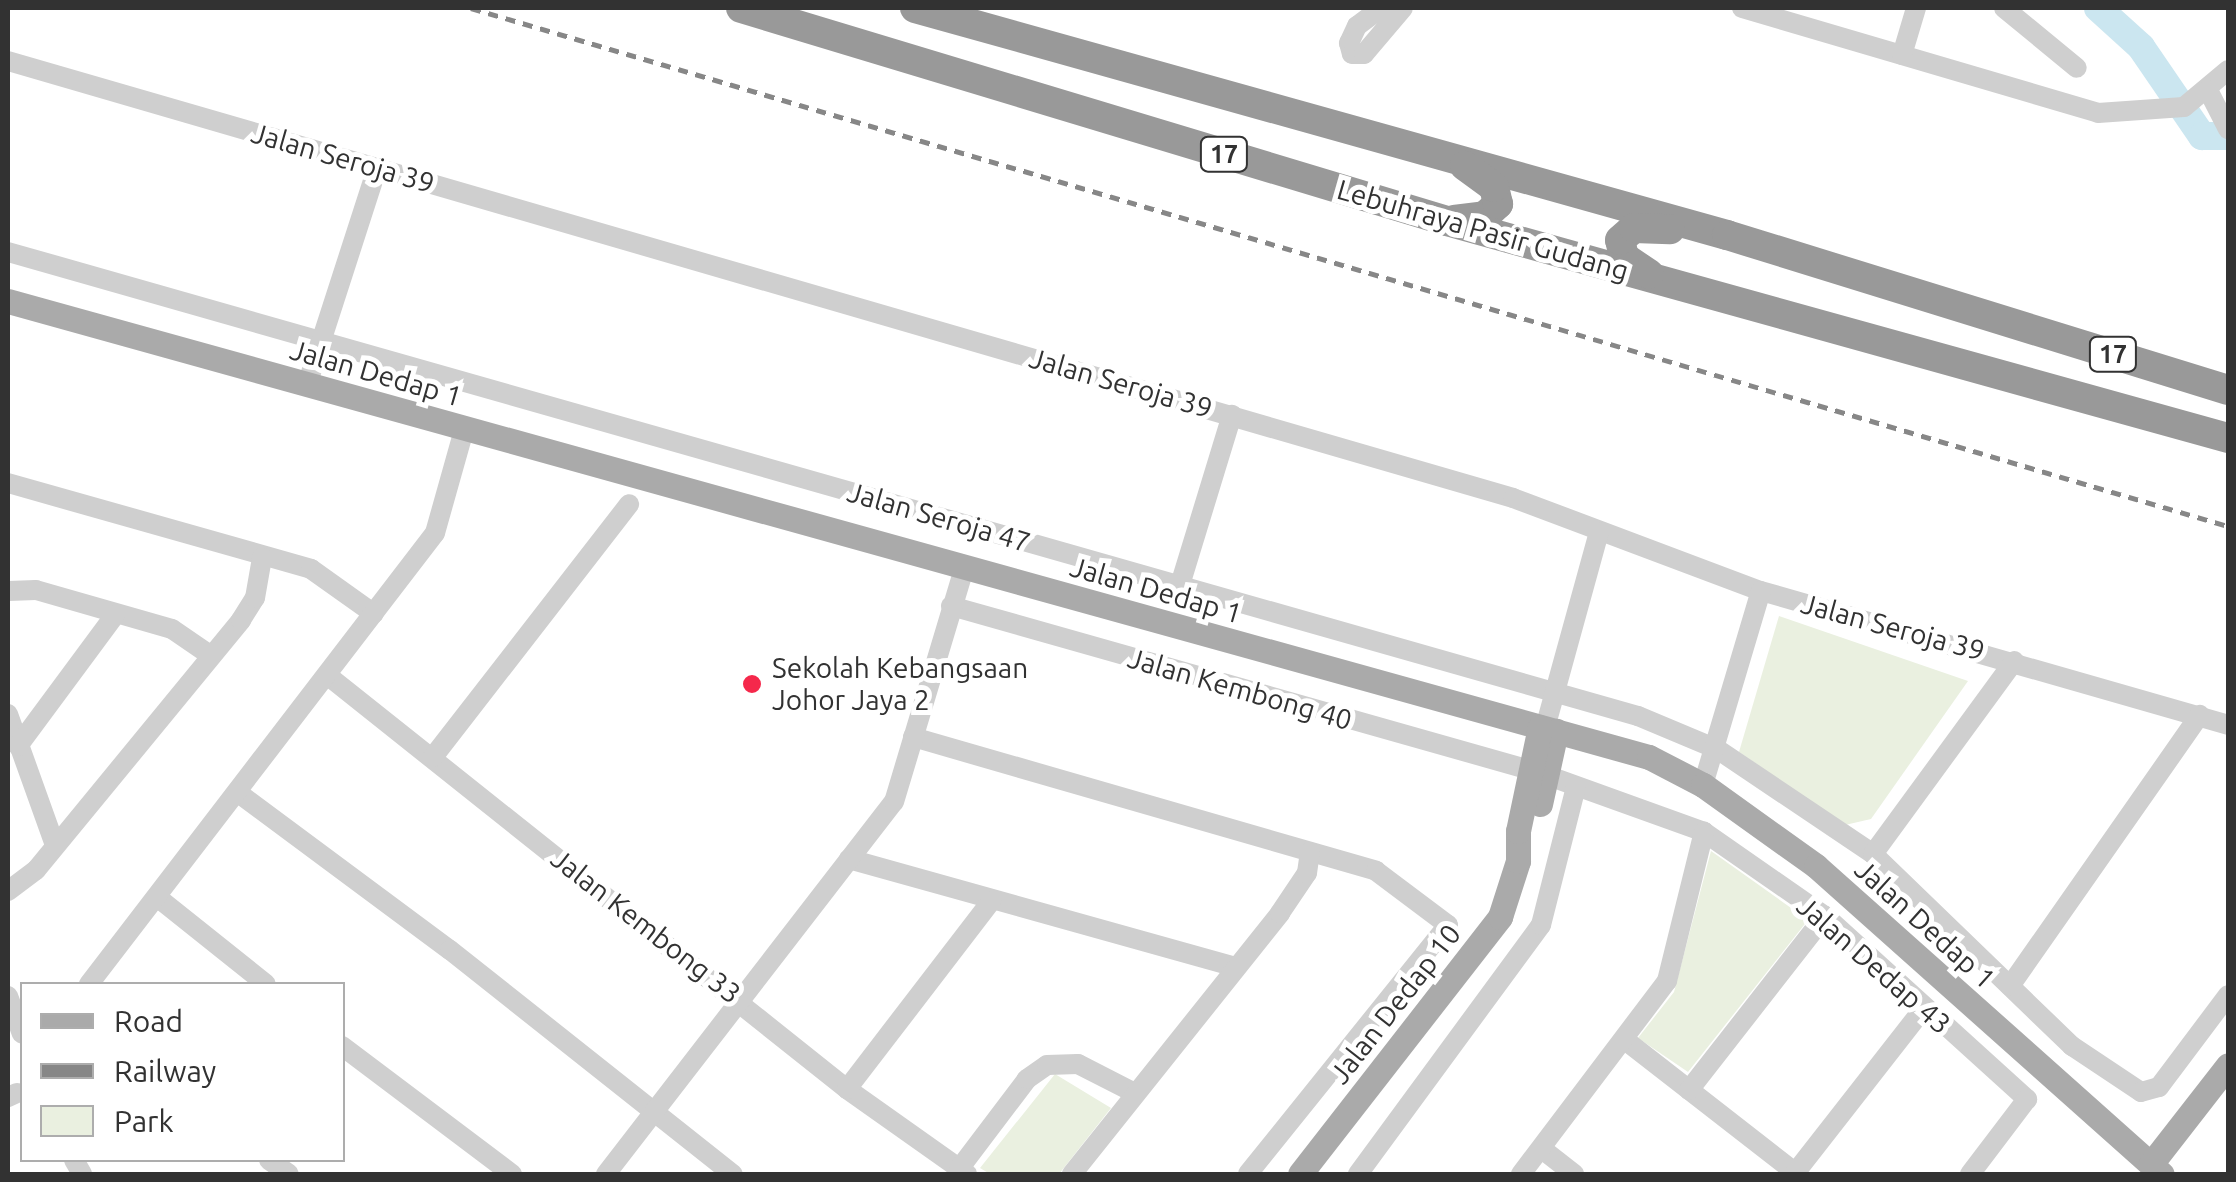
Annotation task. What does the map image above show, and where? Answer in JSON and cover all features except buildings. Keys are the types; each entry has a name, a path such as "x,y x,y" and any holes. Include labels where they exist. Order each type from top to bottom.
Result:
{"highway":[{"name":"Lebuhraya Pasir Gudang","path":"741,8 1447,222 2228,438"},
{"name":"17","path":"916,8 1728,236 2228,390"},
{"path":"1447,222 1484,216 1499,195 1450,156"},
{"path":"1663,282 1624,257 1624,233 1647,226 1728,236"}],"main road":[{"name":"Jalan Dedap 1","path":"8,301 1648,757 1703,785 1816,866 2152,1171"},
{"name":"Jalan Dedap 10","path":"1300,1174 1500,918 1518,862 1534,833 1538,773 1547,729"},
{"path":"2152,1171 2228,1065"}],"street":[{"path":"1381,8 1357,26 1349,43 1352,54 1364,54 1403,8"},
{"path":"1742,8 2098,113 2174,109 2208,90 2228,70"},
{"path":"1902,55 1916,8"},
{"path":"2004,8 2078,68"},
{"name":"Jalan Seroja 39","path":"8,61 1513,498 1761,591 2228,725"},
{"path":"2208,90 2226,124"},
{"path":"308,384 377,168"},
{"name":"Jalan Seroja 47","path":"8,252 1556,692 1718,749 1873,854 2072,1046 2141,1092 2159,1087 2228,995"},
{"path":"1180,585 1232,415"},
{"path":"91,982 435,533 464,430"},
{"path":"8,482 311,569 374,614"},
{"path":"433,757 629,504"},
{"path":"1547,729 1599,532"},
{"path":"8,891 36,870 255,598 262,558"},
{"path":"606,1174 894,802 964,568"},
{"path":"8,591 36,590 172,629 210,655"},
{"path":"1703,785 1718,749 1761,591"},
{"name":"Jalan Kembong 40","path":"951,606 1538,773"},
{"path":"18,746 115,615"},
{"path":"1873,854 2014,661"},
{"name":"Jalan Kembong 33","path":"327,676 740,1000 847,1089 963,1172"},
{"path":"8,714 55,844"},
{"path":"2010,986 2200,716"},
{"path":"914,738 1376,871 1448,926 1248,1174"},
{"name":"Jalan Dedap 43","path":"1538,773 1704,832 1825,916 2026,1099 1970,1174"},
{"path":"1358,1174 1542,926 1576,787"},
{"path":"237,792 450,950 733,1174"},
{"path":"1521,1174 1668,981 1704,832"},
{"path":"1072,1174 1307,873 1310,852"},
{"path":"849,860 1235,966"},
{"path":"156,896 264,982"},
{"path":"847,1089 991,901"},
{"path":"1690,1090 1825,916"},
{"path":"8,996 20,1029"},
{"path":"1626,1040 1796,1174 1924,1009"},
{"path":"345,1048 512,1174"},
{"path":"963,1172 1028,1079 1047,1064 1078,1064 1135,1092"},
{"path":"1542,1149 1574,1174"}],"green space":[{"path":"1779,616 1968,681 1871,819 1845,825 1739,752"},
{"path":"1711,851 1808,920 1688,1072 1638,1038 1674,992"},
{"path":"1055,1074 1111,1108 1059,1174 990,1174 980,1168"}],"waterway":[{"path":"2098,8 2141,47 2202,136 2228,136"}],"railway":[{"path":"471,8 2228,526"}],"place":[{"name":"Sekolah Kebangsaan Johor Jaya 2","path":"752,684"}]}
